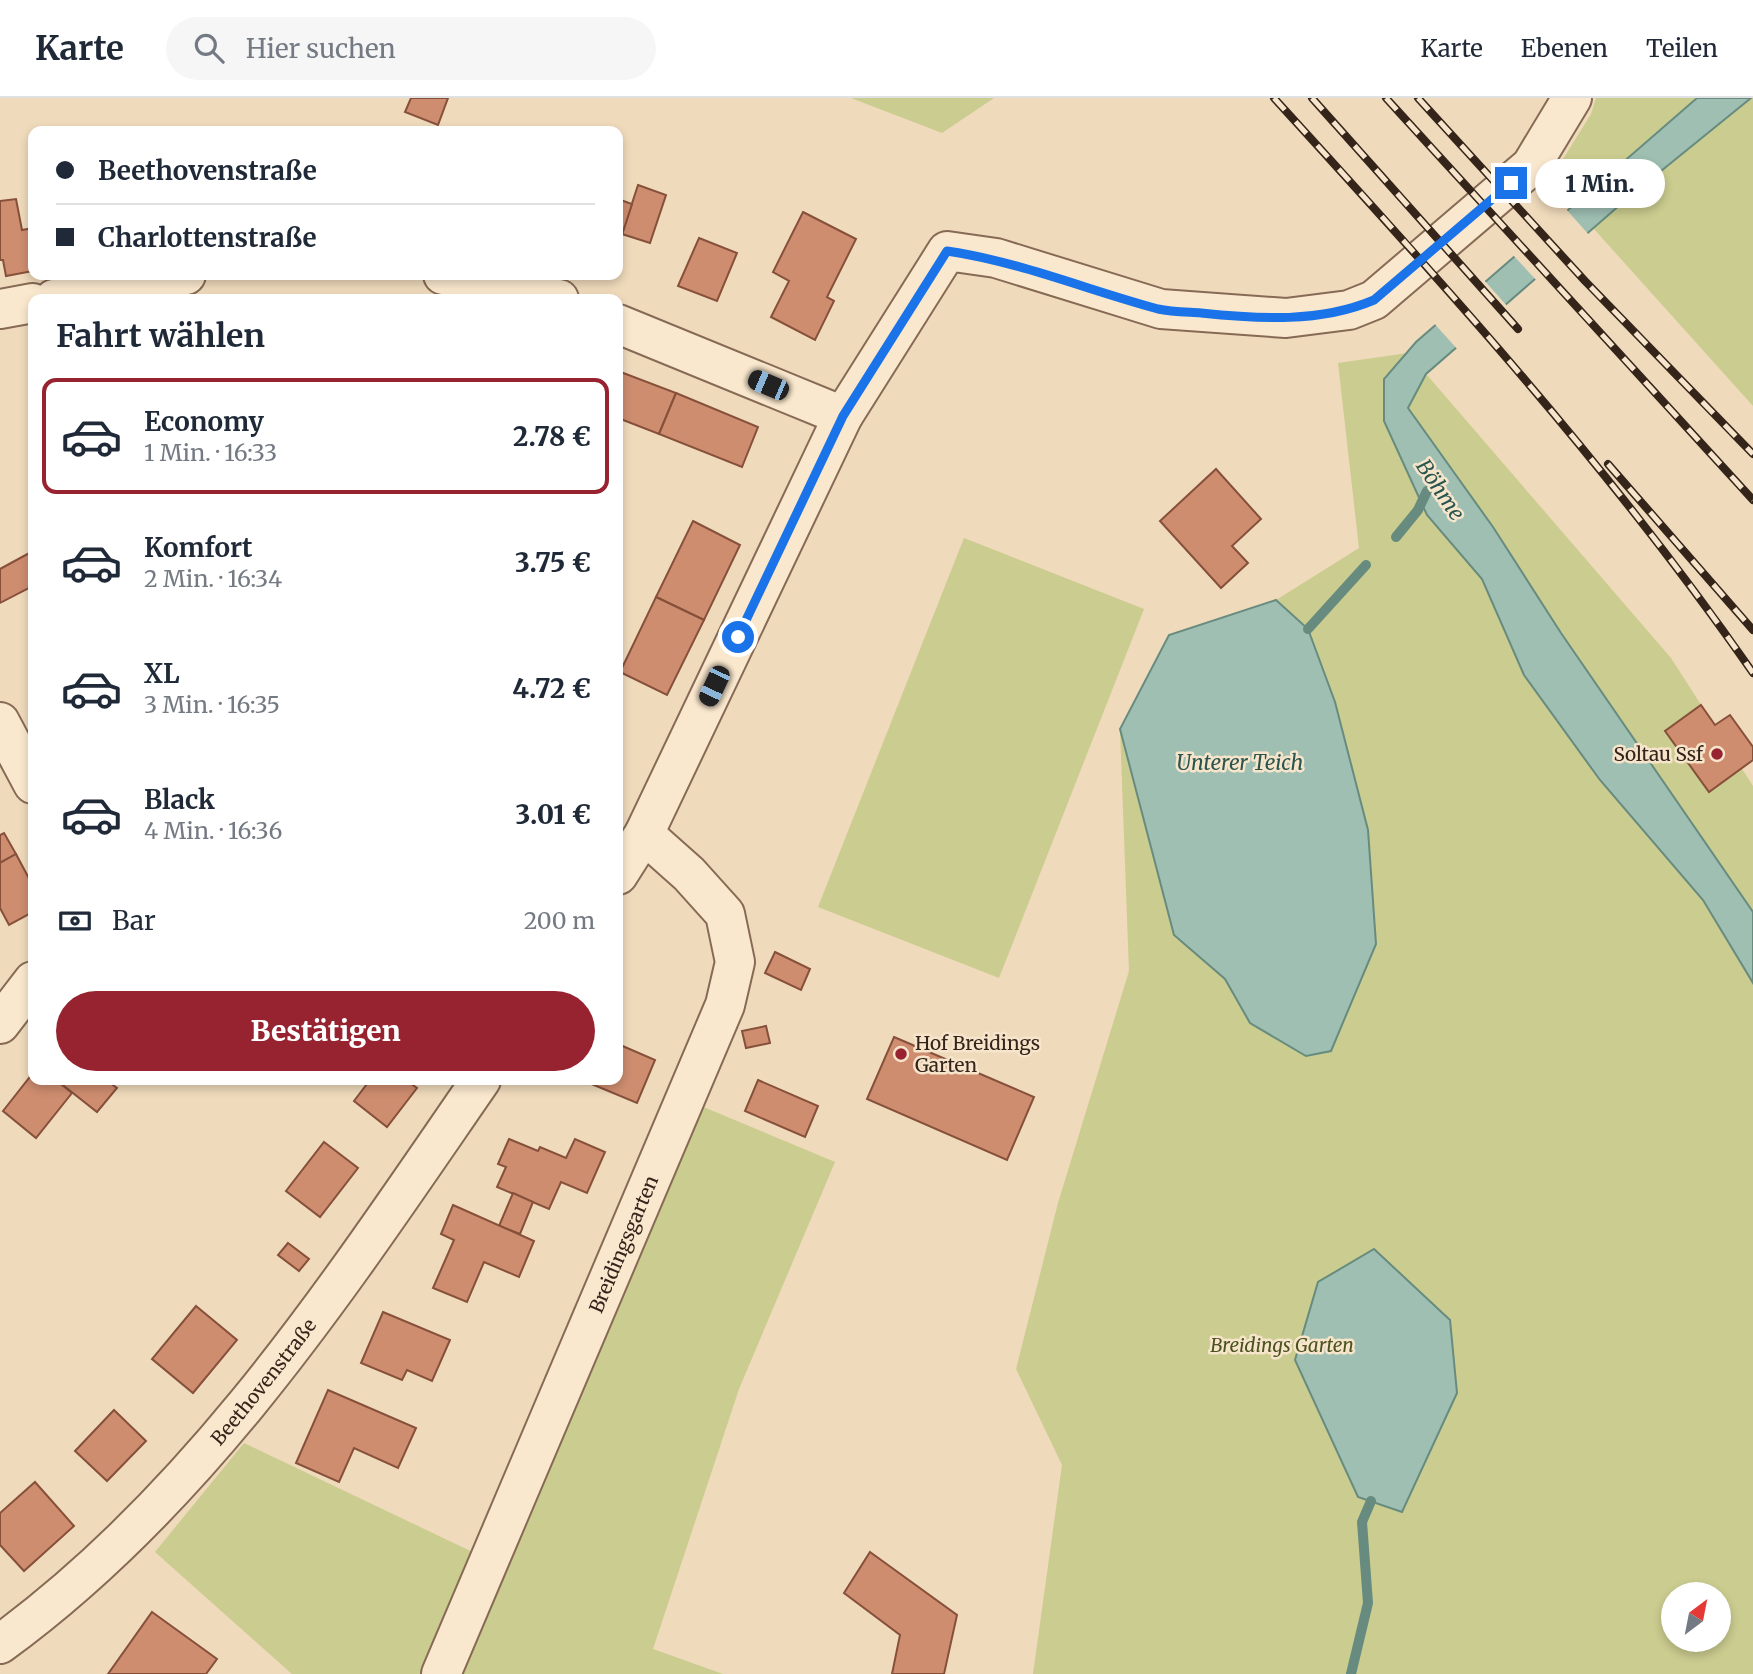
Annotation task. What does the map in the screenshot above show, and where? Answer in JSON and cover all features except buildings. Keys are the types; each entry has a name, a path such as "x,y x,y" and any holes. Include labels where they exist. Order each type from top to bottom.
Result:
{"street":[{"path":"623,867 644,834 843,416 947,251 996,258 1161,309 1286,318 1349,310 1374,300 1531,166 1572,98"},
{"path":"82,294 158,280"},
{"path":"467,280 535,294"},
{"path":"0,309 28,304"},
{"path":"623,326 843,416"},
{"path":"0,722 28,775"},
{"name":"Breidingsgarten","path":"441,1674 725,1005 735,962 725,914 689,874 644,834"},
{"path":"0,1024 28,988"},
{"name":"Beethovenstraße","path":"0,1644 118,1543 205,1456 366,1247 478,1085"}],"green space":[{"path":"851,98 994,98 942,133"},
{"path":"1596,98 1753,98 1753,406 1550,180 1591,114"},
{"name":"Breidings Garten","path":"1408,353 1671,658 1753,786 1753,1674 1033,1674 1062,1465 1016,1369 1058,1203 1129,971 1120,729 1169,635 1276,600 1359,548 1338,363"},
{"path":"964,538 1144,609 999,978 818,907"},
{"path":"701,1106 835,1162 739,1389 653,1649 723,1674 458,1674"},
{"path":"244,1443 483,1557 433,1674 292,1674 155,1552"}],"water":[{"name":"Böhme","path":"1697,98 1751,98 1629,197 1426,374 1408,408 1493,527 1561,633 1753,912 1753,983 1703,900 1600,780 1524,675 1482,579 1427,515 1384,421 1384,379 1416,342"},
{"name":"Unterer Teich","path":"1276,600 1308,629 1335,702 1368,830 1376,944 1331,1051 1306,1056 1250,1023 1225,979 1174,935 1120,729 1169,635"},
{"path":"1374,1249 1450,1320 1457,1393 1402,1512 1358,1497 1295,1360 1318,1282"}],"pier":[{"path":"1565,208 1590,236 1537,281 1512,254"},
{"path":"1483,279 1508,307 1458,350 1433,322"}],"waterway":[{"name":"Böhme","path":"1396,537 1418,510 1427,491"},
{"path":"1308,629 1366,565"},
{"path":"1351,1674 1368,1603 1362,1522 1371,1501"}],"railway":[{"path":"1274,98 1462,307 1583,449 1642,522 1753,673"},
{"path":"1312,98 1518,329"},
{"path":"1386,98 1753,500"},
{"path":"1418,98 1585,281 1753,454"},
{"path":"1608,464 1753,630"}],"place":[{"name":"Soltau Ssf","path":"1717,754"},
{"name":"Hof Breidings Garten","path":"901,1054"}],"route":[{"path":"738,637 843,416 947,251 996,258 1161,309 1286,318 1326,314 1349,310 1374,300 1511,183"}]}
